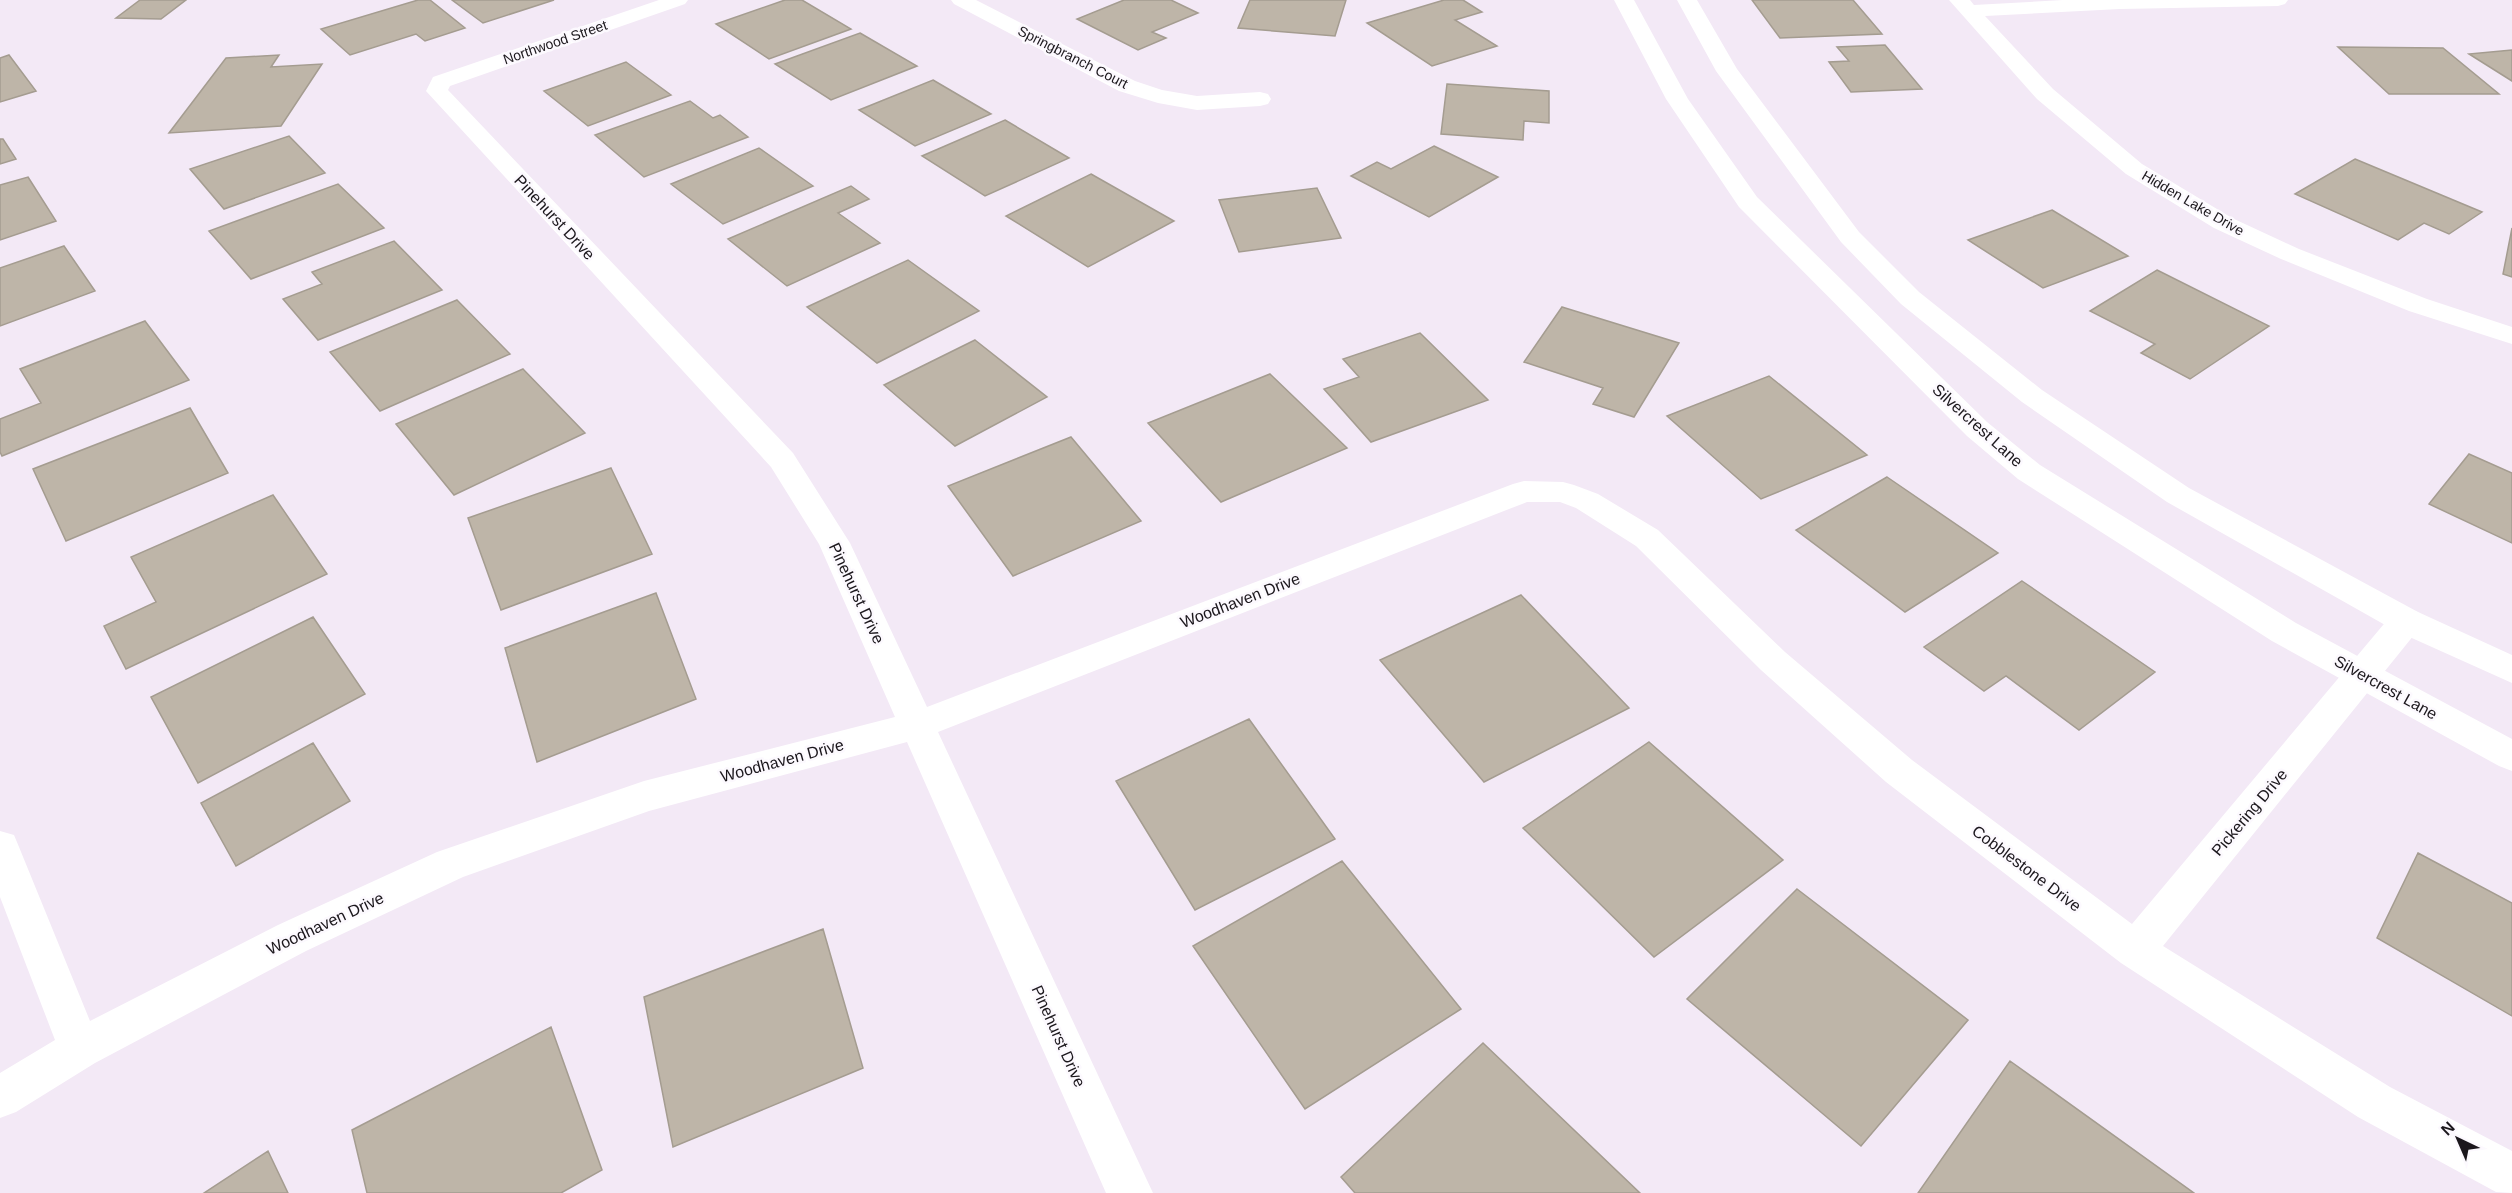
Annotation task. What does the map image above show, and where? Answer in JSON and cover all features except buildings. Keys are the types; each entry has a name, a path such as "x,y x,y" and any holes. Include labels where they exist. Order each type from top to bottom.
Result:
{"street":[{"name":"Northwood Street","path":"437,91 441,82 678,0"},
{"name":"Springbranch Court","path":"962,0 1126,86 1158,96 1197,103 1260,99"},
{"name":"Silvercrest Lane","path":"1624,0 1677,99 1748,202 1977,429 2029,472 2284,632 2512,756"},
{"path":"1687,0 1727,71 1843,228 1910,298 2032,396 2178,495 2406,621 2512,670"},
{"path":"1964,6 2278,0"},
{"name":"Hidden Lake Drive","path":"1964,6 2045,94 2125,161 2223,223 2290,254 2418,305 2512,336"},
{"name":"Pinehurst Drive","path":"437,91 782,460 834,543 1130,1193"},
{"name":"Woodhaven Drive","path":"0,1097 80,1048 292,938 451,864 644,797 918,725 1524,491 1563,492 1587,501"},
{"name":"Cobblestone Drive","path":"1587,501 1647,538 1773,661 1899,771 2135,950 2374,1102 2512,1176"},
{"name":"Pickering Drive","path":"2135,950 2406,621"},
{"path":"0,848 80,1048"}]}
